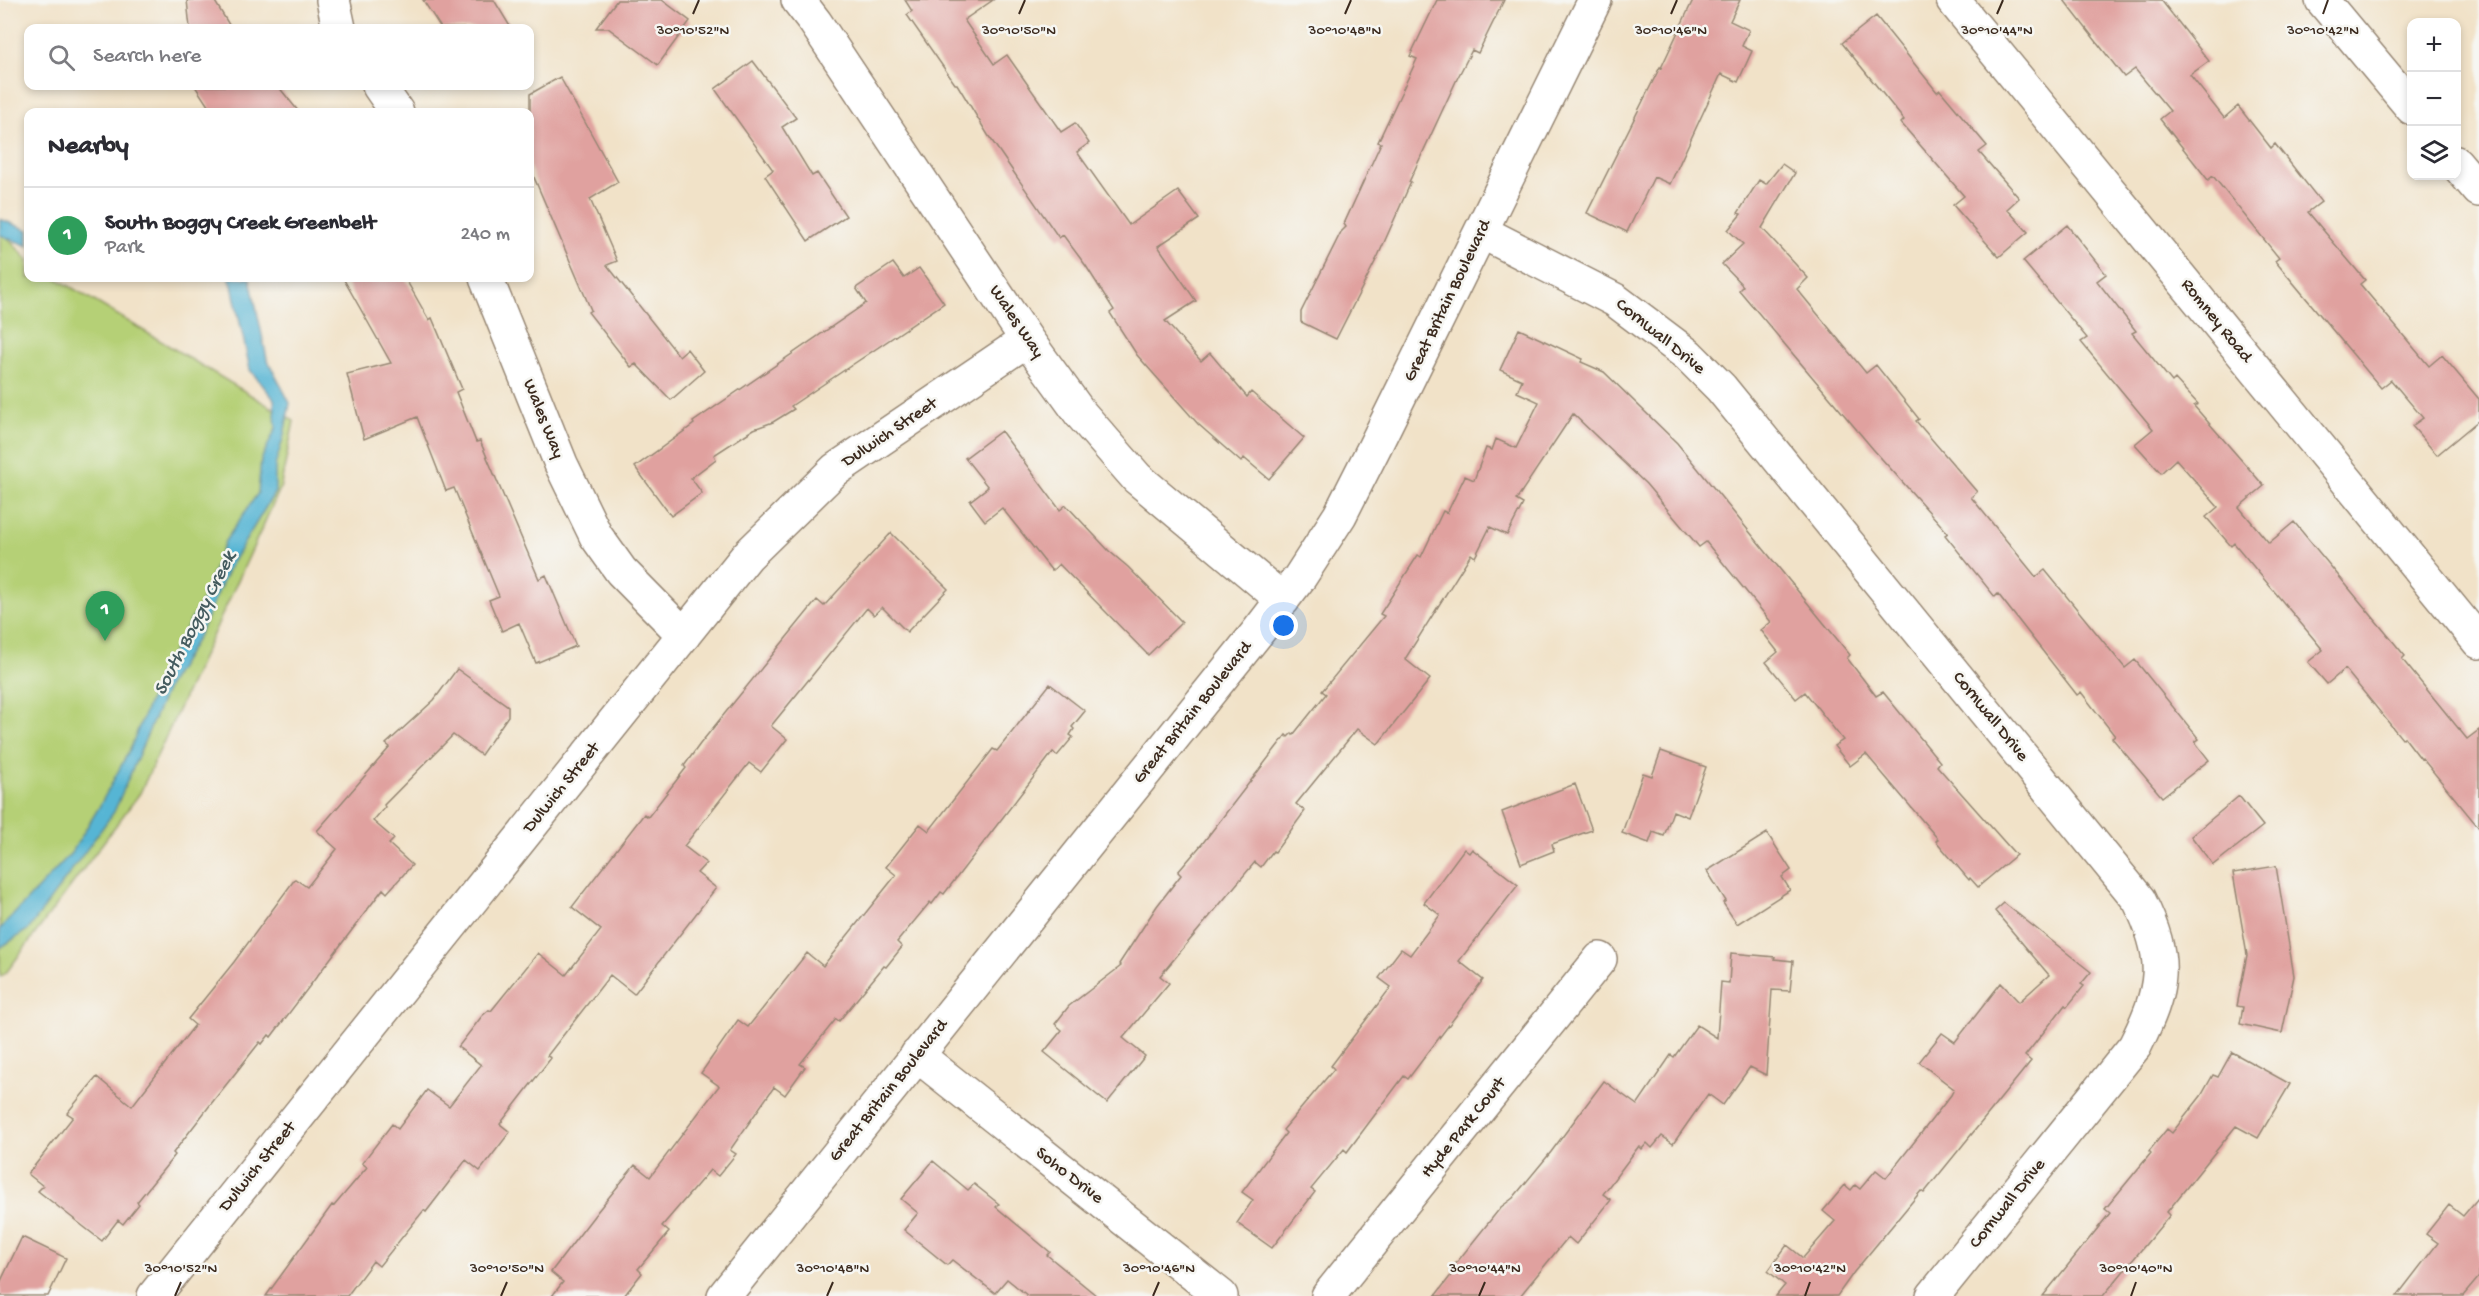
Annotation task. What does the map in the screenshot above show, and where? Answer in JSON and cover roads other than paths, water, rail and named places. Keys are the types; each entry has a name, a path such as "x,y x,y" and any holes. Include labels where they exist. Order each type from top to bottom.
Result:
{"street":[{"path":"333,0 338,24"},
{"name":"Wales Way","path":"798,0 815,22 1027,340 1080,413 1137,478 1283,600"},
{"name":"Great Britain Boulevard","path":"724,1296 1283,600 1340,515 1595,0"},
{"name":"Romney Road","path":"1953,0 2479,642"},
{"path":"2322,0 2407,102"},
{"path":"381,90 395,108"},
{"path":"2461,168 2479,190"},
{"name":"Cornwall Drive","path":"1482,232 1615,300 1688,355 1721,388 2139,900 2152,925 2159,955 2160,981 2152,1012 2135,1046 1933,1296"},
{"name":"Wales Way","path":"488,282 561,464 596,536 621,571 684,634"},
{"name":"Dulwich Street","path":"154,1296 747,556 835,470 1027,340"},
{"name":"Hyde Park Court","path":"1329,1296 1600,960"},
{"name":"Soho Drive","path":"917,1055 1221,1296"}],"water":[{"path":"0,219 24,228 24,244 0,235"},
{"name":"South Boggy Creek","path":"231,282 251,282 267,359 290,403 275,466 275,492 230,566 197,639 169,684 114,812 29,929 0,948 0,929 72,852 98,809 130,749 160,675 203,599 225,541 258,493 261,460 276,428 274,399 250,370"}],"place":[{"name":"South Boggy Creek Greenbelt","path":"105,641"}]}
